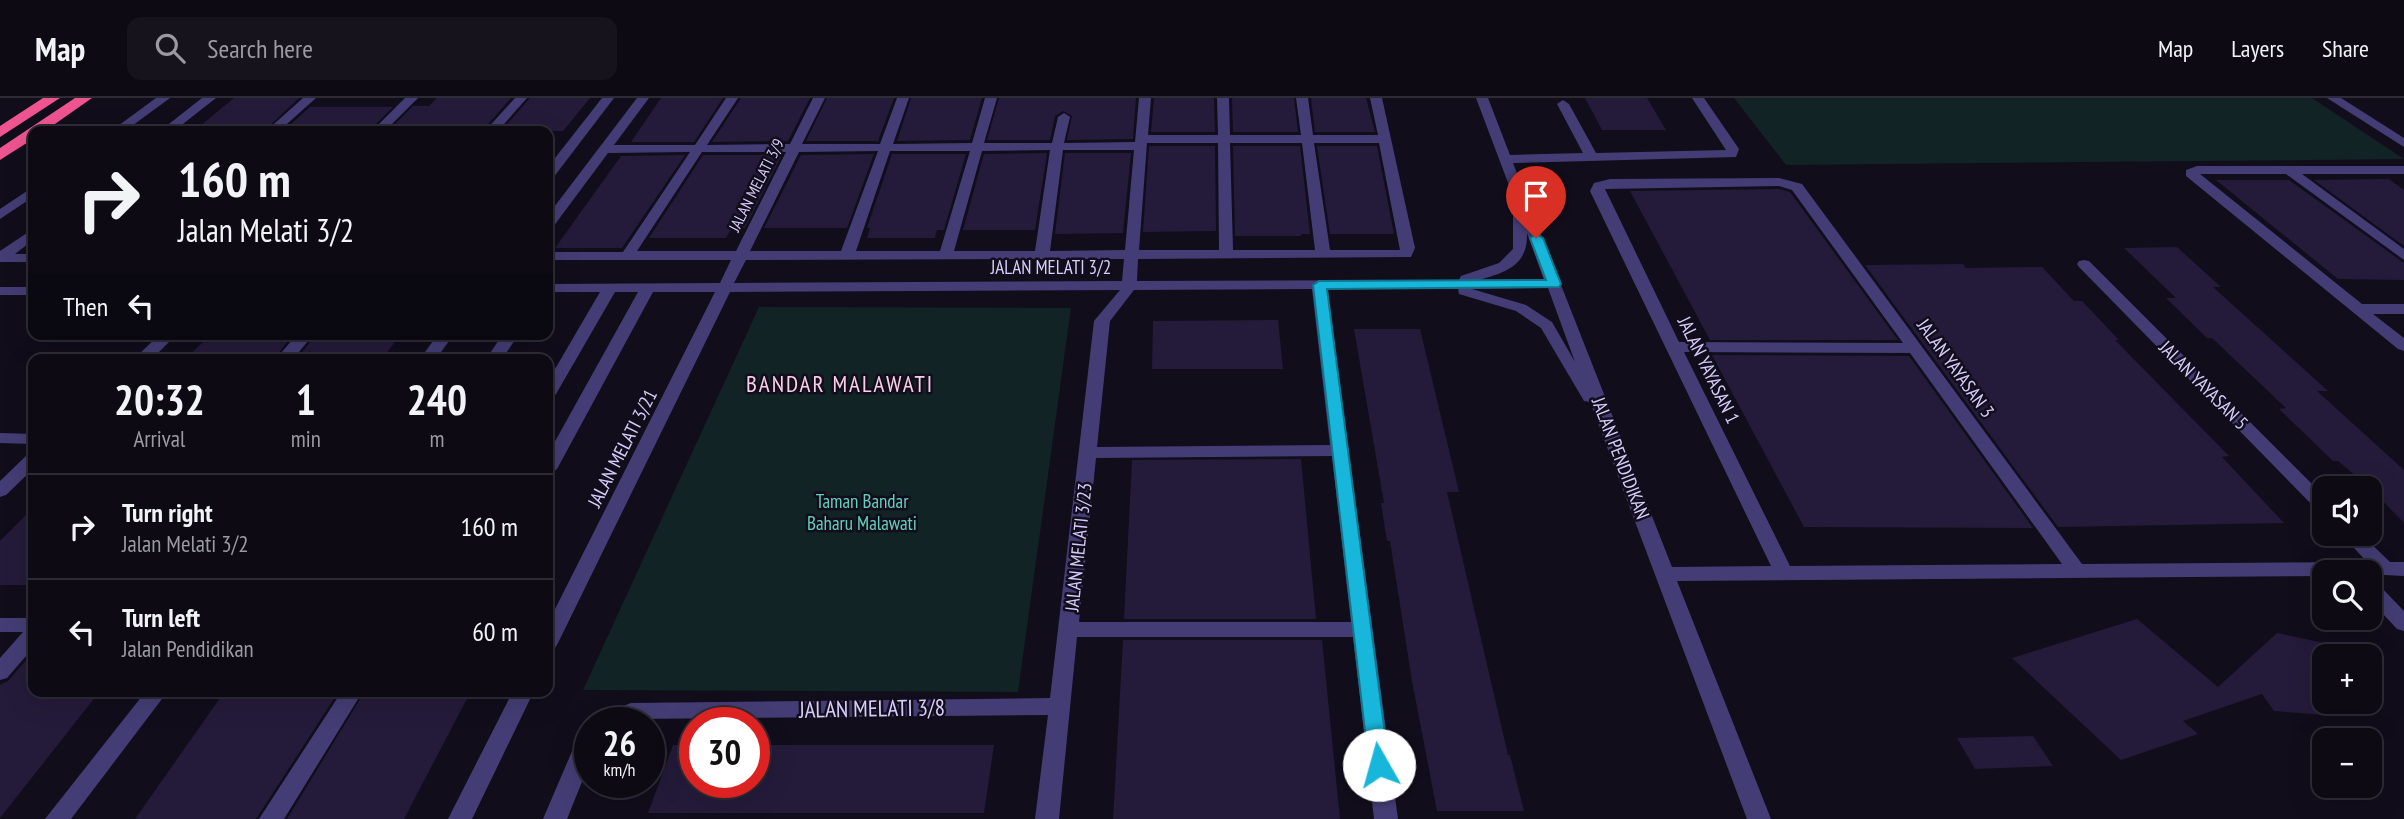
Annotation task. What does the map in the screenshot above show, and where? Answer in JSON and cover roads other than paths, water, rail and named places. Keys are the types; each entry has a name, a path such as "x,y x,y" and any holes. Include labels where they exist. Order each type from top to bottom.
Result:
{"highway":[{"path":"0,133 53,98"},
{"path":"43,126 85,98"},
{"path":"0,155 28,136"}],"street":[{"path":"124,126 164,98"},
{"path":"173,126 210,98"},
{"path":"278,126 310,98"},
{"path":"383,126 412,98"},
{"path":"496,126 521,98"},
{"path":"553,168 608,98"},
{"path":"553,217 643,98"},
{"path":"627,256 732,98"},
{"name":"JALAN MELATI 3/9","path":"725,288 819,98"},
{"path":"847,256 903,98"},
{"path":"946,255 991,98"},
{"path":"1129,286 1145,98"},
{"path":"1223,98 1226,254"},
{"path":"1302,98 1323,254"},
{"path":"553,256 1406,254 1408,248 1376,98"},
{"name":"JALAN PENDIDIKAN","path":"1482,98 1759,819"},
{"path":"1506,159 1732,154 1733,149 1698,98"},
{"path":"2333,98 2404,144"},
{"path":"1563,104 1592,158"},
{"path":"1042,255 1057,146 1064,117"},
{"path":"602,149 1057,146 1223,139 1384,139"},
{"path":"553,153 564,153"},
{"path":"2404,170 2197,170 2192,173 2404,346"},
{"path":"2291,172 2404,256"},
{"name":"JALAN YAYASAN 1","path":"1784,573 1597,191 1599,186 1779,182 1801,190"},
{"name":"JALAN YAYASAN 3","path":"1801,190 2077,571"},
{"path":"1441,285 1481,275 1512,260 1520,250 1521,240 1517,224 1518,191"},
{"path":"0,215 28,195"},
{"path":"0,258 28,237"},
{"path":"0,258 28,258"},
{"name":"JALAN YAYASAN 5","path":"2084,264 2312,495"},
{"name":"JALAN MELATI 3/2","path":"553,289 1554,284"},
{"path":"1319,285 1386,819"},
{"path":"1441,285 1521,308 1547,325 1573,372 1605,417"},
{"name":"JALAN MELATI 3/23","path":"1047,819 1102,321 1105,312 1125,298 1129,286"},
{"path":"553,385 610,288"},
{"path":"553,460 648,288"},
{"name":"JALAN MELATI 3/21","path":"553,626 725,288"},
{"path":"0,291 28,291"},
{"path":"2359,309 2404,309"},
{"path":"147,354 163,340"},
{"path":"288,354 301,340"},
{"path":"1675,347 1915,348"},
{"path":"0,439 28,439"},
{"path":"1089,453 1340,450"},
{"path":"0,491 28,464"},
{"path":"2365,546 2395,569"},
{"path":"1665,574 2312,571"},
{"path":"2382,601 2404,624"},
{"path":"0,625 28,625"},
{"path":"1069,630 1361,629"},
{"path":"0,671 28,640"},
{"path":"57,819 153,697"},
{"path":"271,819 349,697"},
{"path":"460,819 521,697"},
{"name":"JALAN MELATI 3/8","path":"665,711 1059,706"},
{"path":"555,819 574,773"}],"district":[{"name":"BANDAR MALAWATI","path":"840,383"}],"park label":[{"name":"Taman Bandar Baharu Malawati","path":"862,512"}]}
